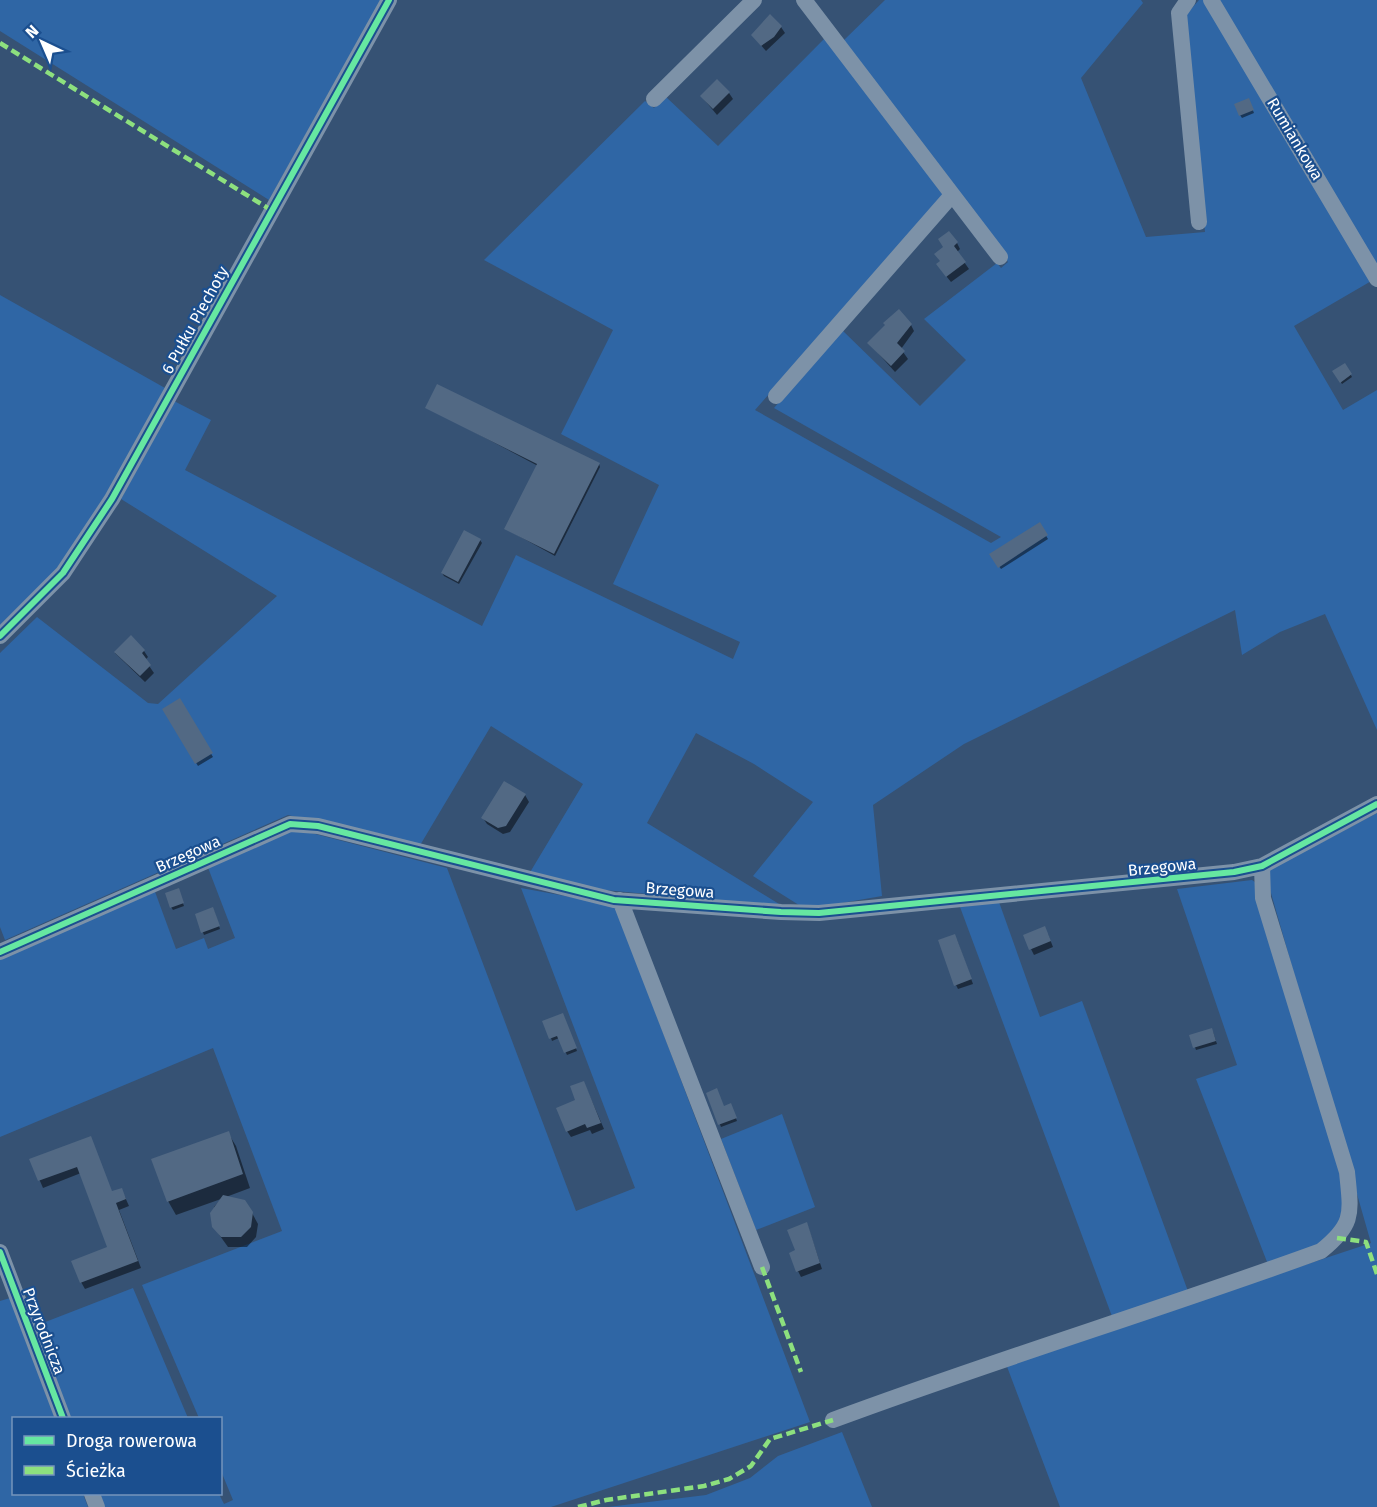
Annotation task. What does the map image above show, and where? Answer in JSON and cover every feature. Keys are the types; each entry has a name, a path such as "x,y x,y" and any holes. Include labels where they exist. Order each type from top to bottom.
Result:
{"street":[{"name":"6 Pułku Piechoty","path":"0,636 63,573 112,499 389,0"},
{"path":"654,99 754,0"},
{"path":"804,0 1000,257"},
{"path":"1188,0 1179,13 1199,222"},
{"name":"Rumiankowa","path":"1211,0 1377,279"},
{"path":"776,396 952,195"},
{"name":"Brzegowa","path":"0,952 290,824 302,823 620,900 819,913 1174,879 1262,866 1377,804"},
{"path":"833,1420 952,1376 1195,1296 1320,1251 1337,1238 1348,1224 1350,1203 1347,1172 1263,898 1262,866"},
{"path":"620,900 762,1267"},
{"name":"Przyrodnicza","path":"0,1252 62,1417"}],"shaded area":[{"path":"0,0 381,0 269,200 0,31"},
{"path":"885,0 1141,0 1143,3 1081,78 1146,237 1205,232 1186,15 1199,0 1207,0 1373,280 1294,326 1343,410 1377,390 1377,730 1325,614 1280,632 1242,655 1235,610 964,744 873,805 882,896 813,908 802,907 753,876 813,802 754,764 696,733 647,823 784,907 594,889 529,874 583,784 491,726 419,847 288,815 5,940 0,927 0,653 37,617 148,703 158,704 277,596 121,499 174,401 211,420 185,470 482,626 516,555 733,659 740,642 613,584 659,485 561,434 613,330 484,260 645,101 654,108 665,96 718,146 826,37 944,196 755,410 991,543 1001,537 774,408 842,330 920,406 966,360 924,319 997,263 1001,268 1008,262 842,42"},
{"path":"1217,0 1377,0 1377,273"},
{"path":"0,295 165,388 95,518 53,573 0,625"},
{"path":"1377,813 1377,1507 1060,1507 1006,1364 1371,1243 1265,872"},
{"path":"292,828 447,868 576,1211 635,1188 521,888 615,905 810,1422 551,1507 105,1507 100,1495 220,1495 224,1504 233,1500 222,1473 222,1417 199,1417 142,1285 282,1231 213,1048 0,1137 0,959 154,889 176,949 204,938 208,949 235,938 207,865"},
{"path":"1252,880 1259,885 1345,1181 1345,1217 1328,1240 1269,1267 1196,1079 1237,1065 1177,889"},
{"path":"999,902 1040,1017 1082,1001 1189,1294 1113,1319 960,907"},
{"path":"782,1114 815,1207 756,1230 721,1139"},
{"path":"133,1288 188,1417 71,1417 35,1326"},
{"path":"10,1298 55,1417 12,1417 12,1495 83,1495 88,1507 0,1507 0,1301"},
{"path":"842,1432 872,1507 608,1507 706,1495 750,1478 778,1456"}],"building":[{"path":"770,14 782,26 774,37 761,46 751,35"},
{"path":"717,79 730,92 713,109 700,96"},
{"path":"1249,98 1254,110 1239,116 1234,104"},
{"path":"949,231 958,242 954,246 966,262 946,277 936,264 940,261 934,254 943,247 938,239"},
{"path":"899,309 912,324 897,343 905,351 891,366 867,343 885,325 883,323"},
{"path":"1345,363 1352,374 1340,383 1332,371"},
{"path":"437,384 600,463 554,554 504,529 537,464 425,408"},
{"path":"1040,522 1048,535 998,568 989,554"},
{"path":"464,530 481,539 458,582 441,573"},
{"path":"131,635 145,650 142,653 151,665 140,676 114,652"},
{"path":"180,698 213,753 195,764 162,709"},
{"path":"504,781 526,794 506,826 498,828 481,818"},
{"path":"179,888 184,903 170,908 165,893"},
{"path":"213,907 220,926 201,933 195,914"},
{"path":"1045,926 1051,941 1029,950 1023,935"},
{"path":"955,934 972,979 954,986 938,940"},
{"path":"563,1013 577,1048 564,1053 557,1036 549,1039 542,1021"},
{"path":"1212,1028 1216,1041 1193,1048 1189,1035"},
{"path":"584,1081 601,1123 587,1128 585,1124 566,1132 556,1108 575,1100 570,1086"},
{"path":"717,1088 724,1106 731,1103 737,1118 718,1125 706,1093"},
{"path":"229,1131 243,1174 167,1202 151,1159"},
{"path":"91,1136 112,1191 122,1188 126,1199 116,1203 138,1261 80,1283 71,1261 107,1247 77,1167 38,1181 29,1159"},
{"path":"223,1195 245,1200 253,1212 251,1227 241,1237 221,1237 212,1227 210,1213"},
{"path":"807,1222 820,1263 796,1272 789,1253 795,1250 787,1230"}],"marked path":[{"path":"0,43 271,210"},
{"path":"1337,1238 1366,1242 1377,1274"},
{"path":"762,1267 801,1372"},
{"path":"578,1507 606,1500 704,1486 729,1479 751,1466 770,1439 833,1420"}],"cycle path":[{"path":"0,636 63,573 112,499 389,0"},
{"path":"0,952 290,824 318,826 614,900 819,913 1234,872 1262,866 1377,804"},
{"path":"0,1252 63,1417"}]}
